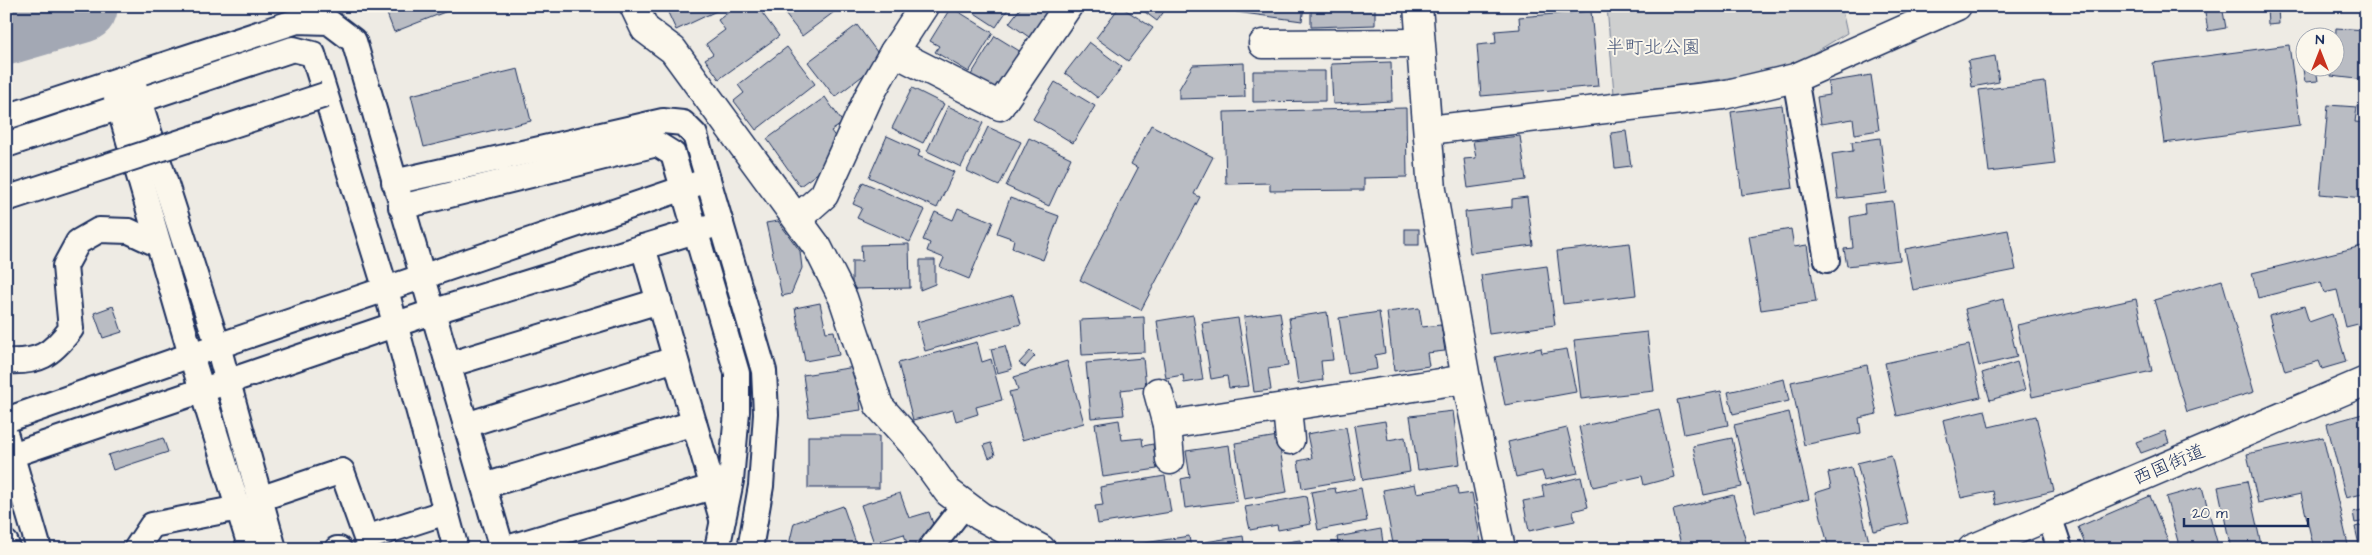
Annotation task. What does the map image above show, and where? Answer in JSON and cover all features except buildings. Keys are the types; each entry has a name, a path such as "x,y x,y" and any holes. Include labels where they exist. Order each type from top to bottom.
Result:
{"street":[{"path":"634,6 644,29 673,50 772,186 798,218 818,248 843,298 880,406 914,444 948,492 980,516 1041,549"},
{"path":"798,218 824,195 869,96 894,52 924,6"},
{"path":"894,52 1000,106 1068,6"},
{"path":"1418,6 1429,130 1432,190 1466,379 1501,549"},
{"path":"1429,130 1723,95 1795,78 1921,14 1957,6"},
{"path":"1263,44 1420,43"},
{"path":"1167,425 1466,379"},
{"name":"西国街道","path":"1972,549 2366,381"},
{"path":"1158,392 1167,425 1170,460"},
{"path":"1287,408 1290,440"}],"lane":[{"path":"6,117 297,21 330,22 354,41 401,207 503,549 712,487"},
{"path":"6,145 293,50 312,54 386,290 456,549"},
{"path":"1795,78 1827,260"},
{"path":"122,79 159,245 190,355 202,390 249,503 274,549"},
{"path":"6,200 325,95"},
{"path":"129,104 218,346 227,382 249,503 251,549"},
{"path":"394,182 663,121 683,123 695,135 764,371 766,414 761,486 750,549"},
{"path":"401,207 657,144 673,154 737,373 737,412 731,482 724,523 717,549"},
{"path":"6,420 190,355 708,180"},
{"path":"39,549 8,449 227,382 432,312 721,223"},
{"path":"6,361 33,361 55,350 71,330 65,266 78,242 99,230 129,231 159,245"},
{"path":"643,247 724,523"},
{"path":"448,365 659,301"},
{"path":"466,425 675,359"},
{"path":"484,486 694,423"},
{"path":"136,549 152,525 249,503 342,471 366,538 446,512"},
{"path":"930,549 965,504"},
{"path":"2049,516 2060,549"},
{"path":"6,543 8,549"}],"green space":[{"name":"半町北公園","path":"1607,6 1841,6 1847,33 1792,66 1750,75 1614,94"}],"waterway":[{"path":"6,28 81,6"}]}
